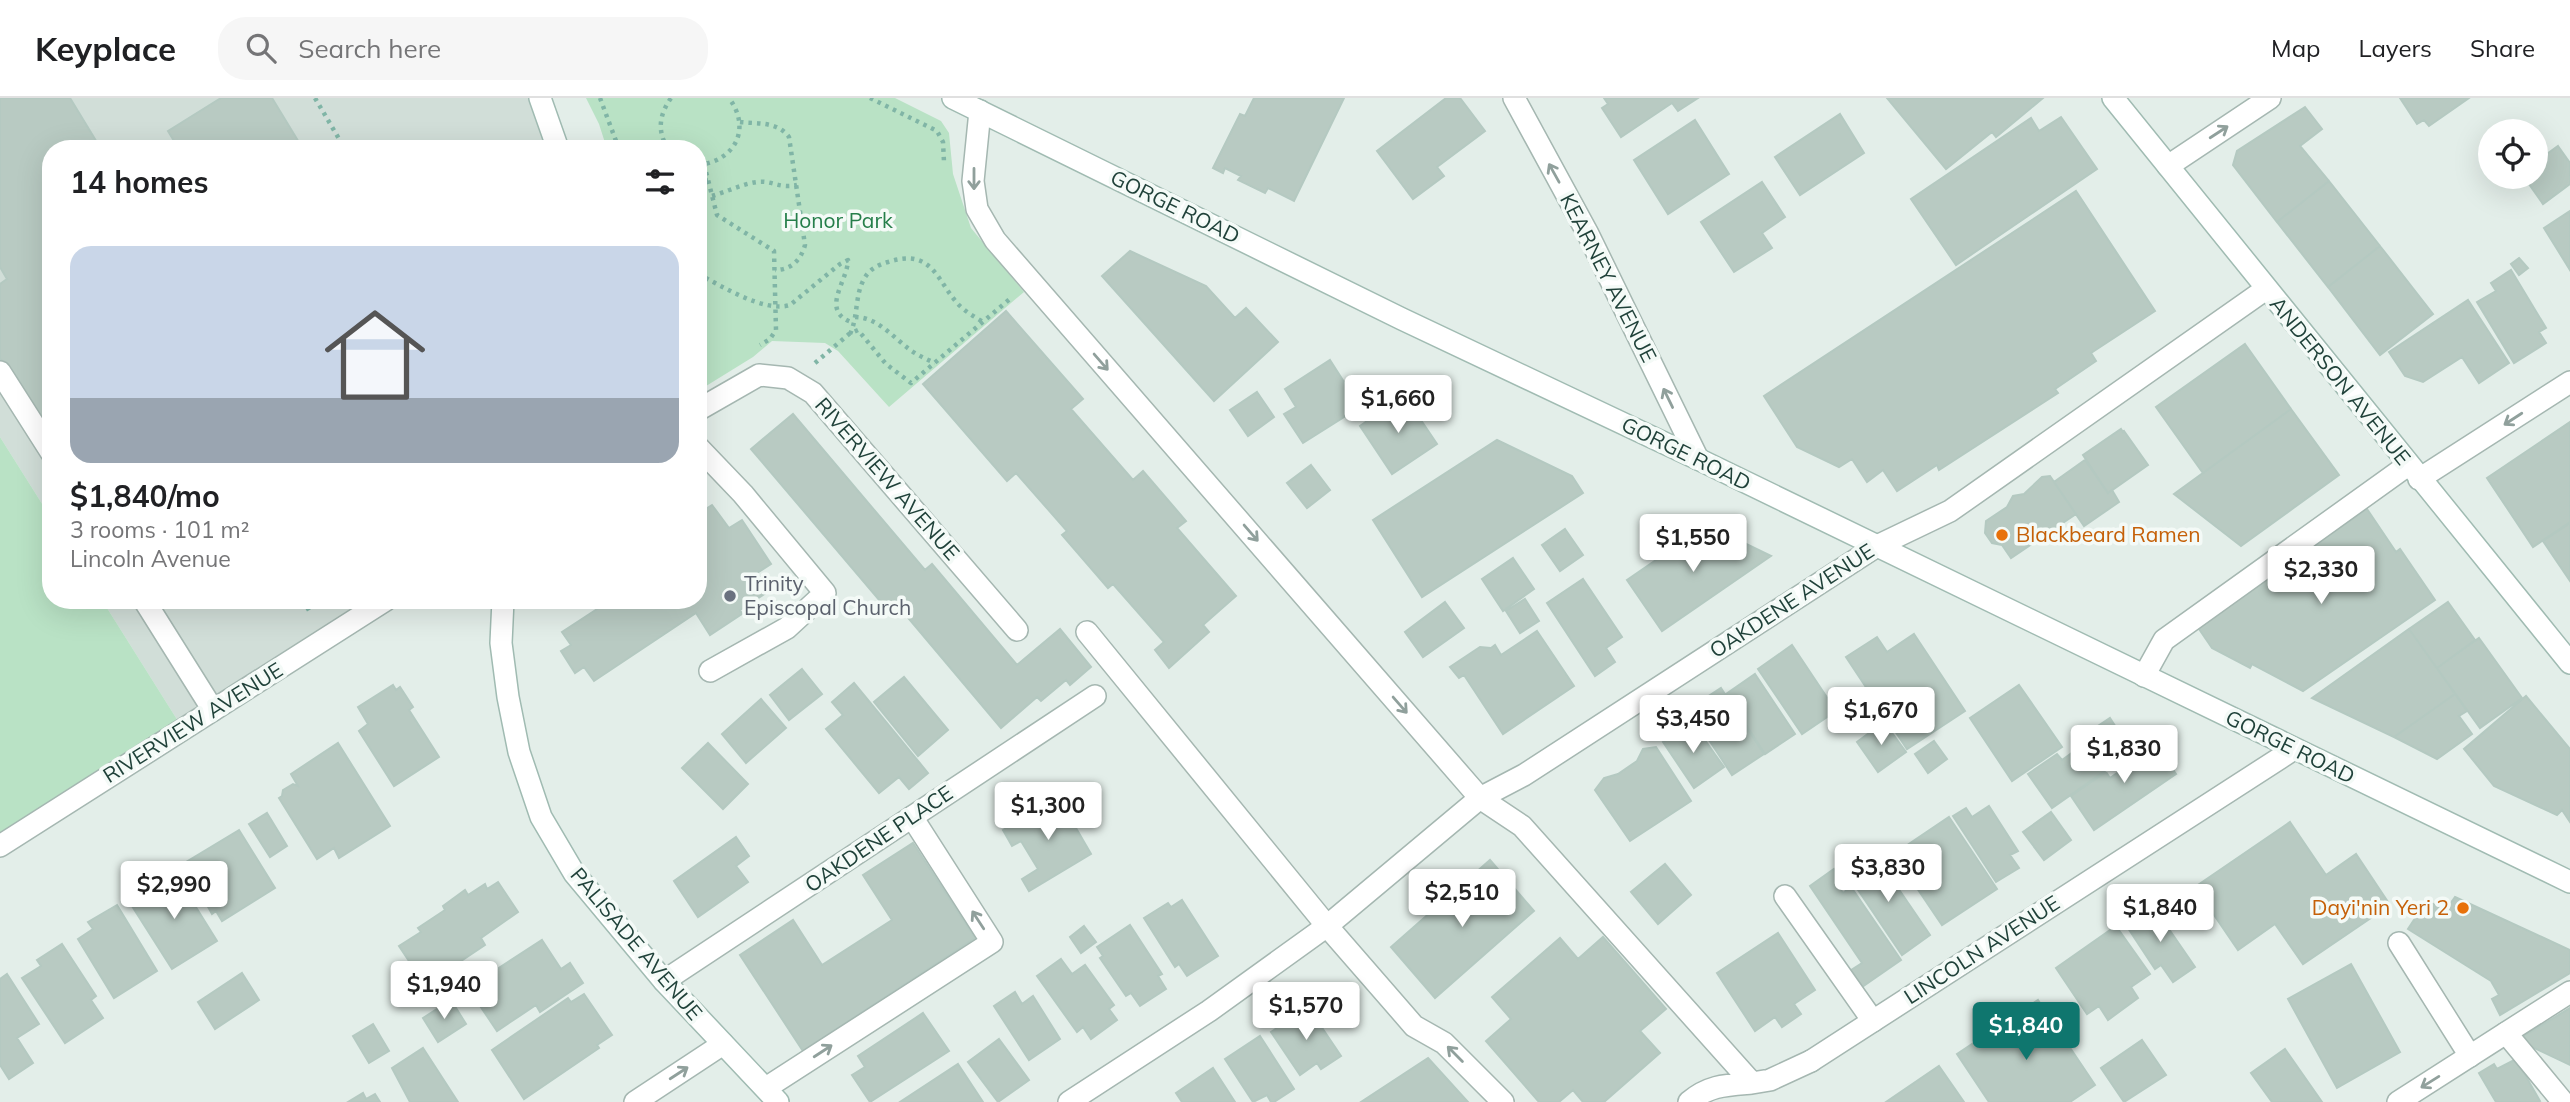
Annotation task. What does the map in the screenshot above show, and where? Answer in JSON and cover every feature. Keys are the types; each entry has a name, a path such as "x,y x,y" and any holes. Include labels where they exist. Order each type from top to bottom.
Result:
{"street":[{"name":"KEARNEY AVENUE","path":"1514,98 1588,234 1698,459"},
{"name":"ANDERSON AVENUE","path":"2113,98 2570,663"},
{"path":"2168,166 2270,98"},
{"path":"541,99 555,140"},
{"name":"GORGE ROAD","path":"965,103 1415,325 1698,459 2570,882"},
{"path":"965,103 977,209 995,240 1480,799 1522,826 1752,1083"},
{"name":"OAKDENE AVENUE","path":"1069,1102 1209,1011 1327,926 1480,799 1524,775 1877,546 1950,512 2266,289"},
{"path":"0,372 42,438"},
{"path":"707,405 759,376 788,377 793,380"},
{"name":"RIVERVIEW AVENUE","path":"793,380 813,393 1017,630"},
{"path":"2144,676 2164,640 2414,472 2570,382"},
{"path":"707,456 743,494 825,593 787,628 710,671"},
{"path":"150,609 213,710"},
{"name":"RIVERVIEW AVENUE","path":"0,846 372,609"},
{"name":"PALISADE AVENUE","path":"503,609 501,643 508,697 519,752 541,817 574,873 664,981 772,1095"},
{"path":"1087,632 1327,926 1414,1026 1444,1043 1503,1102"},
{"name":"OAKDENE PLACE","path":"664,981 1095,696"},
{"name":"LINCOLN AVENUE","path":"1689,1102 1701,1092 1718,1085 1770,1080 1811,1061 2294,749"},
{"path":"772,1095 992,942 912,817"},
{"path":"1785,896 1873,1021"},
{"path":"2399,943 2470,1056"},
{"path":"2398,1102 2570,992"},
{"path":"2506,1033 2563,1102"},
{"path":"635,1102 723,1044"}],"path":[{"path":"315,98 340,140"},
{"path":"600,98 616,140"},
{"path":"663,140 660,120 664,107 671,98"},
{"path":"707,164 724,157 733,147 738,135 740,122 737,110 729,98"},
{"path":"870,98 937,131 943,142 944,163"},
{"path":"740,122 771,125 789,137 806,237 803,254 789,267 775,270"},
{"path":"708,180 717,215 774,251 774,334 749,352"},
{"path":"712,196 755,183 764,182 780,187 797,184"},
{"path":"849,334 860,288 871,269 889,261 908,259 933,269 961,307 983,322"},
{"path":"707,278 757,302 775,306 790,305 848,260 836,301 838,313 843,318 854,320 862,317 878,324 909,348 935,363"},
{"path":"793,380 849,334 858,330 886,364 911,383 1017,293"}],"shaded area":[{"path":"0,98 540,98 555,140 42,140 42,504 0,437"},
{"path":"108,609 372,609 183,729"}],"green space":[{"name":"Honor Park","path":"586,98 895,98 941,121 949,133 953,174 971,228 1024,292 889,407 838,351 825,343 772,341 753,357 707,385 707,140 604,140"},
{"path":"0,437 42,504 42,609 108,609 183,729 0,846"}],"building":[{"path":"0,98 70,98 96,140 42,140 42,426 0,358 0,284 7,279 0,267"},
{"path":"221,98 272,98 298,140 174,140 168,131"},
{"path":"1254,98 1344,98 1294,201 1268,188 1265,193 1238,180 1241,176 1225,168 1223,173 1213,168 1240,114 1245,116"},
{"path":"1446,98 1460,98 1485,131 1437,167 1444,176 1413,199 1377,151"},
{"path":"1604,98 1698,98 1678,111 1672,103 1621,137 1602,108 1608,104"},
{"path":"1887,98 2043,98 1996,137 1992,132 1946,169"},
{"path":"2400,98 2469,98 2429,126 2424,120 2417,124"},
{"path":"2305,107 2322,129 2300,146 2329,181 2277,222 2233,165 2237,151"},
{"path":"1840,114 1864,153 1800,195 1775,157"},
{"path":"2061,117 2097,169 1956,265 1911,199 2031,118 2039,131"},
{"path":"1695,120 1729,174 1668,214 1634,160"},
{"path":"2558,146 2570,163 2570,184 2543,204 2532,189 2548,189 2548,153"},
{"path":"2329,181 2380,246 2328,287 2277,222"},
{"path":"1762,182 1785,217 1762,233 1772,248 1734,272 1701,222"},
{"path":"2076,191 2155,311 2091,353 2096,361 2055,389 2058,393 1939,470 1937,465 1897,491 1883,470 1867,482 1852,459 1839,467 1797,447 1764,396"},
{"path":"2570,211 2570,270 2544,228"},
{"path":"2380,246 2433,314 2380,355 2328,287"},
{"path":"1130,251 1206,286 1235,318 1246,308 1278,342 1214,401 1102,276"},
{"path":"2519,258 2528,268 2519,275 2511,264"},
{"path":"2511,270 2546,328 2539,332 2546,343 2514,363 2477,302 2496,291 2491,283"},
{"path":"2468,300 2509,363 2479,383 2462,357 2423,382 2405,376 2389,352"},
{"path":"1006,311 1083,399 1071,409 1133,480 1143,471 1186,521 1177,528 1236,596 1203,625 1209,632 1169,668 1155,650 1164,642 1113,584 1108,588 1062,535 1067,531 1016,473 1007,481 923,384"},
{"path":"2245,344 2291,409 2203,473 2156,407"},
{"path":"1330,360 1360,407 1303,443 1284,414 1296,407 1285,389"},
{"path":"1257,392 1274,417 1248,436 1230,410"},
{"path":"1404,395 1437,444 1392,474 1360,426"},
{"path":"2291,409 2339,475 2241,546 2174,494"},
{"path":"793,414 925,570 932,564 1017,665 1060,629 1091,667 1070,685 1066,680 1041,701 1037,697 1001,728 894,601 886,608 751,449"},
{"path":"2570,422 2570,522 2533,547 2487,478"},
{"path":"2121,429 2148,465 2108,493 2083,455"},
{"path":"1497,440 1572,476 1583,493 1422,597 1373,520"},
{"path":"2085,460 2108,493 2112,490 2119,502 2084,526 2054,482"},
{"path":"1311,465 1330,490 1307,508 1287,483"},
{"path":"2050,476 2076,514 2011,558 2002,545 1992,543 1985,533 1986,521 2007,507 2013,496 2024,494 2042,477"},
{"name":"Trinity Episcopal Church","path":"712,505 729,528 742,520 771,564 757,573 769,591 740,610 742,614 710,635 696,613 594,681 584,667 575,673 561,651 571,645 562,632 597,609 707,609 707,508"},
{"path":"2367,509 2396,552 2400,549 2435,600 2303,691 2252,664 2250,668 2212,648 2197,626"},
{"path":"2570,523 2570,581 2543,541"},
{"path":"1707,525 1771,556 1662,631 1627,580"},
{"path":"1565,529 1583,555 1560,571 1542,545"},
{"path":"1513,558 1534,589 1503,611 1482,579"},
{"path":"1583,579 1622,637 1606,648 1615,662 1595,676 1547,603"},
{"path":"1525,599 1539,621 1520,633 1506,611"},
{"path":"1445,602 1464,628 1423,657 1405,632"},
{"path":"2448,602 2475,640 2437,668 2409,629"},
{"path":"2409,629 2455,694 2394,737 2312,698"},
{"path":"1537,631 1574,686 1503,734 1464,675 1459,678 1450,667 1480,647 1491,648 1495,645 1501,655"},
{"path":"1914,634 1965,711 1907,749 1846,657 1877,637 1887,652"},
{"path":"2479,638 2522,698 2480,728 2437,668"},
{"path":"1792,645 1836,711 1802,734 1758,669"},
{"path":"802,669 822,694 789,720 770,695"},
{"path":"1755,674 1795,734 1765,754 1726,694"},
{"path":"904,677 948,730 918,756 874,702"},
{"path":"854,683 928,773 909,789 899,777 879,793 826,729 843,715 832,702"},
{"path":"393,685 396,690 400,687 413,707 409,710 439,757 394,786 359,731 368,724 358,707"},
{"path":"2019,685 2062,747 2012,781 1970,718"},
{"path":"1721,688 1764,754 1732,775 1696,720 1712,710 1704,699"},
{"path":"2455,694 2467,711 2459,716 2472,734 2437,759 2394,737"},
{"path":"2526,696 2570,749 2570,822 2562,810 2557,815 2494,786 2464,749"},
{"path":"761,699 786,728 746,763 722,734"},
{"path":"2110,718 2132,752 2052,808 2028,774 2057,754 2062,760 2084,744 2080,738"},
{"path":"1692,722 1724,767 1694,788 1663,742"},
{"path":"1884,722 1906,752 1878,772 1857,742"},
{"path":"2152,740 2176,774 2094,830 2071,796 2106,772 2110,778 2124,768 2119,763"},
{"path":"1934,741 1947,759 1928,773 1915,754"},
{"path":"338,743 390,826 339,858 334,848 317,859 279,798 283,790 293,784 298,786 291,774"},
{"path":"708,743 748,784 723,809 682,768"},
{"path":"1656,747 1691,801 1630,841 1595,790 1604,778 1618,774 1637,761 1643,749"},
{"path":"1058,797 1091,854 1029,891 1022,879 1038,869 1021,841 1012,846 1003,830"},
{"path":"1989,806 2018,851 2010,855 2019,868 1996,882 1953,816 1966,808 1972,817"},
{"path":"2051,812 2071,840 2044,860 2023,832"},
{"path":"267,813 287,846 270,857 249,824"},
{"path":"1949,817 1997,889 1942,925 1894,854"},
{"path":"2290,822 2326,875 2356,854 2390,905 2303,964 2275,924 2238,950 2195,887"},
{"path":"239,830 275,888 222,921 216,911 212,914 207,905 211,903 186,862"},
{"path":"736,837 749,856 736,866 748,882 698,917 674,881"},
{"path":"913,843 975,938 803,1051 740,955 793,920 822,965 892,920 863,875"},
{"path":"1874,853 1930,935 1902,955 1846,872"},
{"path":"1490,860 1534,911 1435,998 1391,947"},
{"path":"1665,864 1691,895 1658,924 1631,892"},
{"path":"1834,869 1844,884 1839,887 1843,893 1851,887 1901,960 1859,989 1848,972 1862,963 1810,886"},
{"path":"174,872 217,941 172,969 132,906 152,893 149,888"},
{"path":"498,882 518,912 481,938 485,945 425,985 399,946 421,932 418,928 445,910 443,906 465,890 468,895 485,884 487,889"},
{"path":"2455,897 2570,950 2570,973 2500,1015 2492,999 2499,995 2491,981 2408,929 2427,900 2445,911"},
{"path":"1182,900 1218,956 1187,976 1179,964 1175,967 1144,918 1168,903 1171,907"},
{"path":"117,905 157,971 114,998 78,939 93,929 88,922"},
{"path":"2153,906 2195,967 2173,982 2161,965 2155,969 2126,925"},
{"path":"1130,925 1162,974 1158,976 1166,989 1140,1006 1131,993 1126,996 1100,958 1103,956 1097,947"},
{"path":"1084,926 1096,942 1081,953 1070,937"},
{"path":"2116,926 2150,974 2131,987 2138,998 2108,1020 2099,1006 2087,1014 2056,968"},
{"path":"1778,933 1815,990 1794,1004 1801,1014 1782,1027 1775,1017 1755,1031 1717,973"},
{"path":"1603,937 1666,1009 1640,1031 1660,1053 1604,1102 1583,1102 1573,1090 1559,1102 1539,1102 1486,1041 1511,1019 1492,997 1560,938 1578,959"},
{"path":"542,940 561,969 570,963 583,983 540,1012 536,1005 497,1031 468,988"},
{"path":"62,944 96,996 91,1000 103,1018 65,1043 22,978 41,966 37,960"},
{"path":"1061,959 1072,974 1085,965 1114,1005 1109,1009 1117,1020 1091,1039 1083,1027 1077,1032 1037,976"},
{"path":"2351,964 2400,1052 2337,1088 2288,999"},
{"path":"242,973 259,1000 215,1029 198,1002"},
{"path":"7,974 39,1024 17,1038 33,1063 9,1079 0,1065 0,979"},
{"path":"1015,992 1022,1004 1033,996 1060,1039 1029,1060 994,1006"},
{"path":"584,994 612,1035 597,1045 599,1048 524,1099 492,1050 568,998 571,1002"},
{"path":"451,1000 466,1024 438,1042 423,1018"},
{"path":"2038,1000 2095,1085 2070,1102 1989,1102 1957,1054"},
{"path":"1308,1007 1341,1056 1321,1069 1317,1063 1300,1075 1271,1032"},
{"path":"2570,1008 2570,1065 2530,1046 2524,1036"},
{"path":"923,1013 949,1051 870,1102 852,1075 865,1067 858,1056"},
{"path":"373,1024 389,1051 369,1063 353,1036"},
{"path":"1260,1036 1294,1089 1274,1102 1271,1102 1267,1095 1253,1102 1225,1059"},
{"path":"999,1039 1029,1080 998,1102 968,1062"},
{"path":"2142,1040 2166,1075 2124,1102 2101,1068"},
{"path":"423,1048 458,1102 410,1102 392,1068"},
{"path":"2285,1049 2322,1102 2272,1102 2251,1073"},
{"path":"1428,1058 1468,1102 1361,1102"},
{"path":"2516,1059 2540,1101 2496,1102 2479,1073 2494,1064 2497,1069"},
{"path":"958,1064 983,1102 900,1102"},
{"path":"1939,1066 1964,1102 1886,1102"},
{"path":"1213,1068 1235,1102 1182,1102 1176,1093"},
{"path":"363,1093 366,1099 375,1094 380,1102 348,1102"}],"place":[{"name":"Blackbeard Ramen","path":"2002,535"},
{"name":"Trinity Episcopal Church","path":"730,596"},
{"name":"Dayi'nin Yeri 2","path":"2463,908"}]}
